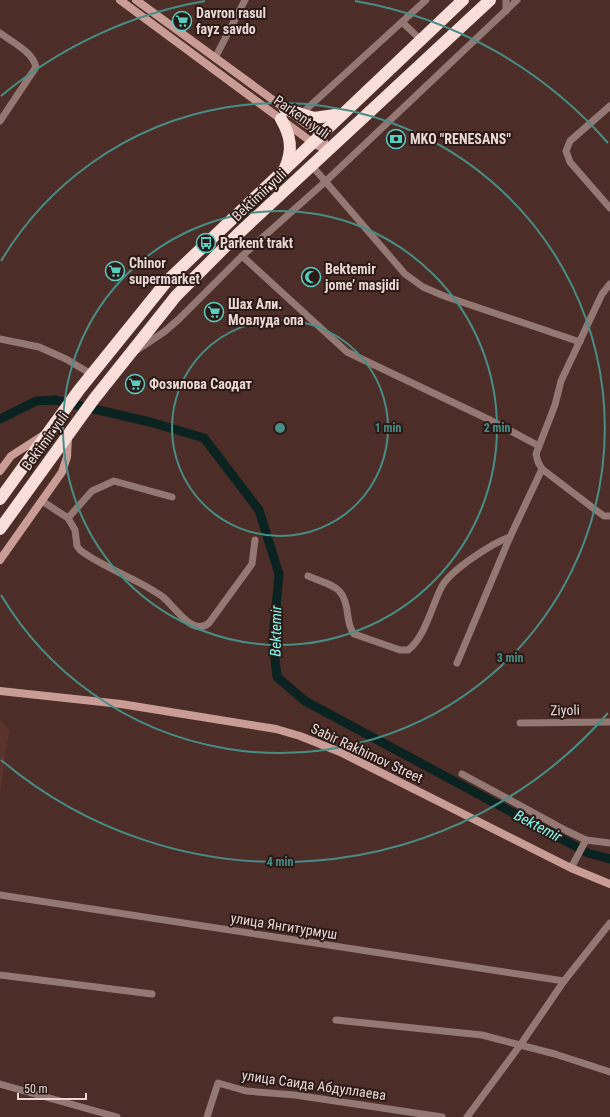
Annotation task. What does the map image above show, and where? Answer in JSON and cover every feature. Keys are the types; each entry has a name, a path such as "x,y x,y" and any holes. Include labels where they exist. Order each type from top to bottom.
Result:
{"highway":[{"name":"Bektimir yuli","path":"0,529 71,429 176,296 205,266 490,0"},
{"name":"Bektimir yuli","path":"0,499 91,374 167,282 460,2"},
{"path":"285,169 290,158 290,137 283,114 321,118 343,114"}],"street":[{"name":"Parkent yuli","path":"120,0 283,114 317,139 328,151"},
{"name":"Parkent yuli","path":"136,0 215,58 283,114"},
{"path":"215,58 245,0"},
{"path":"300,115 426,0"},
{"path":"506,0 506,11"},
{"path":"126,358 164,332 179,319 242,256 326,181 517,0"},
{"path":"402,22 421,40"},
{"path":"0,33 30,55 35,61 36,67 0,121"},
{"path":"610,106 570,142 566,151 570,162 610,208"},
{"path":"312,166 405,274 423,287 444,296 580,342"},
{"path":"242,256 347,352 490,420 539,446"},
{"path":"610,284 602,294 561,381 555,405 536,454 542,469 596,511 604,516 610,516"},
{"path":"0,339 39,347 66,359 91,374"},
{"path":"0,560 62,472 67,457 71,429"},
{"path":"0,471 11,456 46,434"},
{"path":"457,663 510,537 542,469"},
{"path":"68,518 92,491 114,481 172,497"},
{"path":"42,501 68,518 75,530 77,546 80,550 163,597 191,624 198,628 204,627 209,623 249,568 254,559 255,540"},
{"path":"308,576 337,588 342,593 347,601 351,630 354,634 400,650 408,650 418,641 446,580 498,541 510,537"},
{"name":"Sabir Rakhimov Street","path":"0,691 121,704 276,729 296,734 340,752 571,868 610,884"},
{"name":"Ziyoli","path":"520,723 610,722"},
{"path":"462,774 585,843 610,843"},
{"path":"571,868 585,843"},
{"name":"улица Янгитурмуш","path":"0,895 564,981"},
{"path":"467,1117 521,1044 564,981 610,924"},
{"path":"0,975 152,994"},
{"path":"336,1020 482,1035 521,1044 610,1072"},
{"name":"улица Саида Абдуллаева","path":"207,1117 218,1083 246,1091 295,1095 442,1117"},
{"path":"0,1084 117,1117"}],"shaded area":[{"path":"0,719 9,730 0,794"}],"waterway":[{"name":"Bektemir","path":"0,419 36,401 55,400 150,422 204,438 259,510 279,574 273,640 277,677 305,701 588,853 610,859"}],"place":[{"name":"Davron rasul fayz savdo","path":"182,21"},
{"name":"MKO \"RENESANS\"","path":"396,139"},
{"name":"Parkent trakt","path":"206,243"},
{"name":"Chinor supermarket","path":"115,271"},
{"name":"Bektemir jome’ masjidi","path":"311,277"},
{"name":"Шах Али. Мовлуда опа","path":"214,312"},
{"name":"Фозилова Саодат","path":"135,384"}]}
